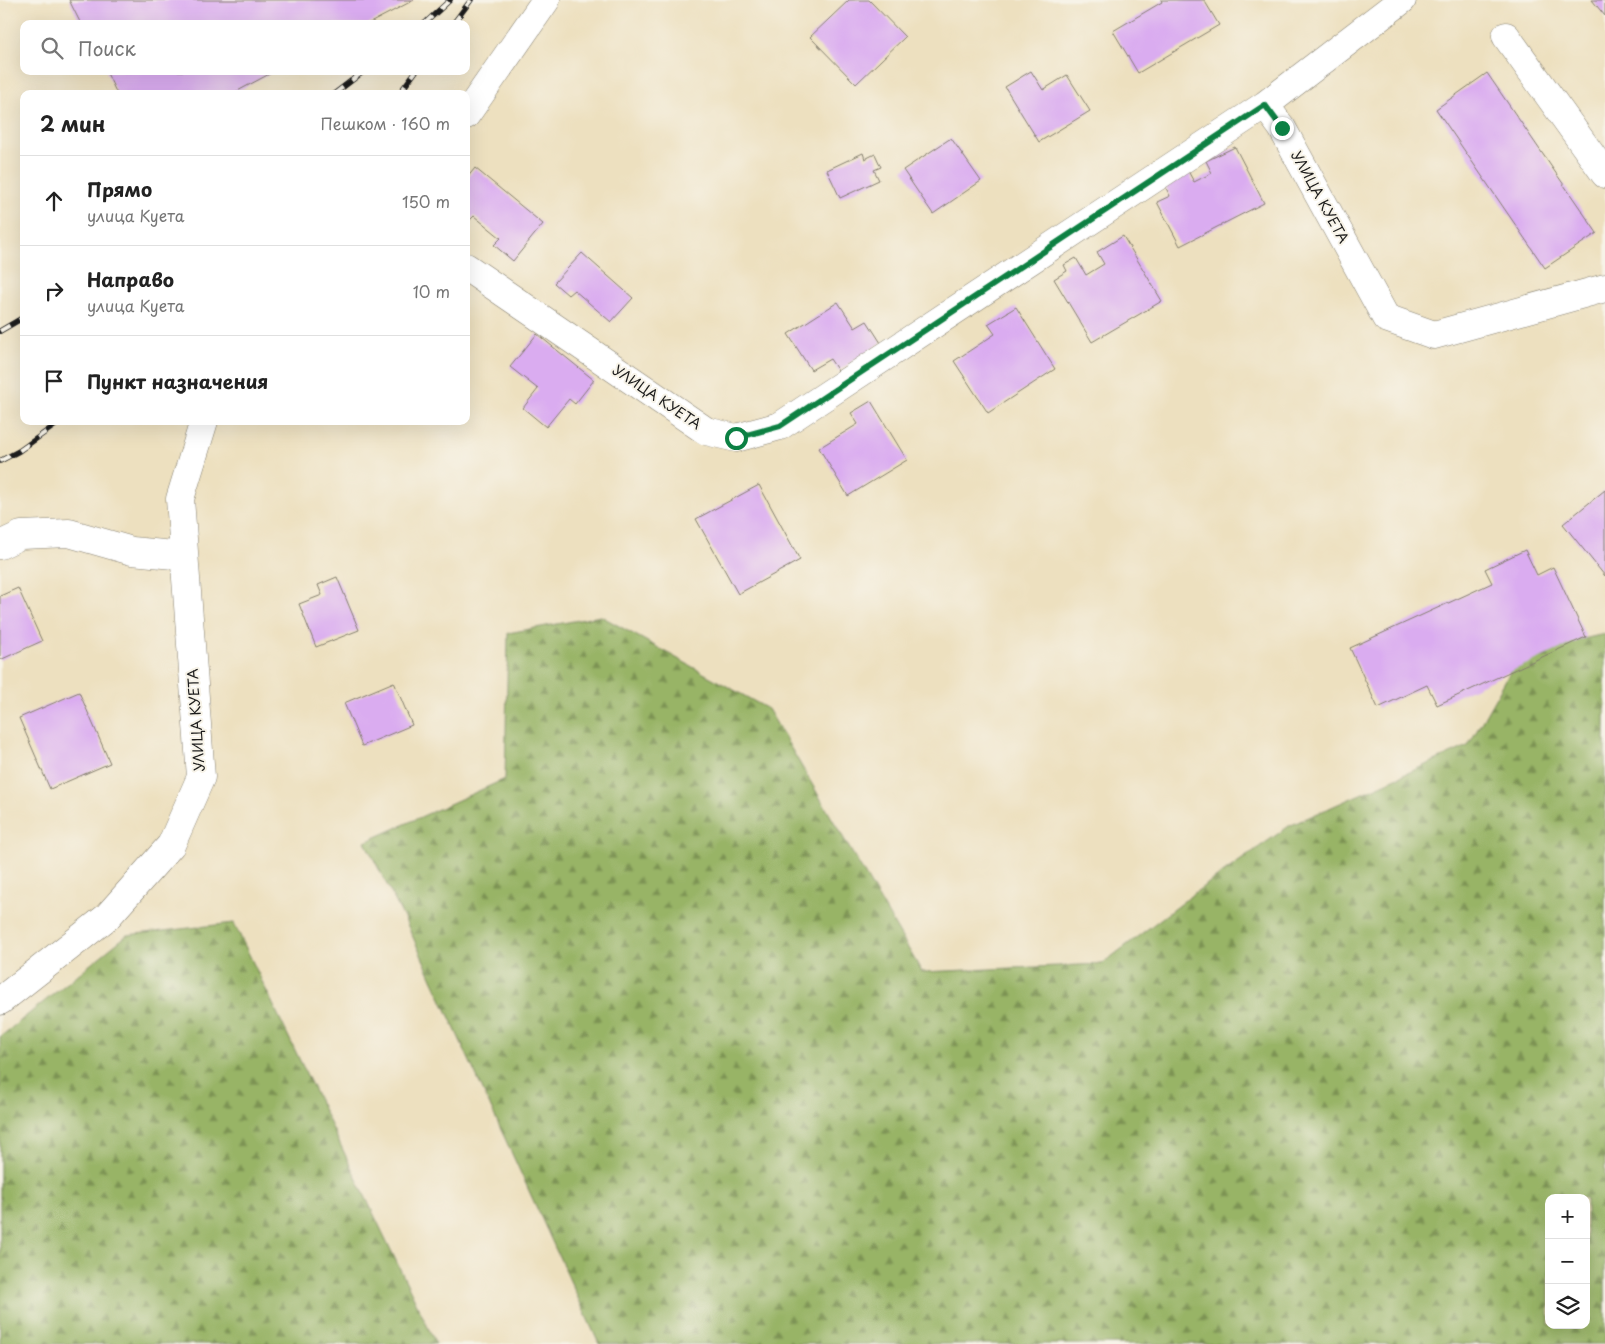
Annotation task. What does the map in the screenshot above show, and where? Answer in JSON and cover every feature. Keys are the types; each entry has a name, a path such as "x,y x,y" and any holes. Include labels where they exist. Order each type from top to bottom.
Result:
{"street":[{"path":"470,109 546,0"},
{"path":"1265,105 1402,0"},
{"path":"1506,36 1605,174"},
{"name":"УЛИЦА КУЕТА","path":"470,269 706,431 736,438 780,426 1265,105 1282,128 1386,318 1434,335 1605,288"},
{"name":"УЛИЦА КУЕТА","path":"0,1001 107,917 171,845 201,776 180,499 203,425"},
{"path":"0,545 21,536 69,533 132,551 184,556"}],"green space":[{"path":"601,616 768,709 922,972 1102,964 1193,894 1289,826 1468,746 1521,653 1605,634 1605,1344 599,1344 406,922 365,842 505,779 508,633"},
{"path":"234,923 436,1344 0,1344 0,1037 127,935"}],"building":[{"path":"69,0 414,0 376,20 79,20"},
{"path":"849,0 869,0 905,37 856,84 810,37"},
{"path":"1161,0 1204,0 1219,25 1138,73 1113,31 1162,2"},
{"path":"1592,0 1605,0 1605,16"},
{"path":"1031,71 1043,90 1067,75 1090,111 1039,142 1005,87"},
{"path":"1487,73 1597,233 1545,268 1436,109"},
{"path":"108,75 268,75 239,90 115,90"},
{"path":"951,138 981,181 933,214 903,170"},
{"path":"1235,147 1264,203 1180,246 1157,202 1170,196 1164,184 1188,171 1194,182 1212,173 1206,161"},
{"path":"863,153 865,159 875,154 881,167 874,170 879,180 840,198 827,170"},
{"path":"475,168 543,224 513,261 494,245 501,238 474,216 470,220 470,174"},
{"path":"1123,236 1162,301 1092,342 1054,279 1067,271 1064,265 1076,258 1086,275 1104,264 1097,252"},
{"path":"582,253 633,298 611,322 574,290 568,295 554,283"},
{"path":"838,302 855,328 867,321 881,343 838,371 830,359 811,370 788,334"},
{"path":"1016,307 1055,369 988,413 954,361 995,334 988,324"},
{"path":"537,334 594,380 575,404 569,399 546,427 523,408 538,389 510,367"},
{"path":"871,401 907,460 848,496 819,448 858,424 851,413"},
{"path":"759,485 800,560 738,594 696,519"},
{"path":"1605,490 1605,576 1563,524"},
{"path":"1525,550 1537,575 1553,567 1586,637 1437,705 1427,685 1378,708 1350,648 1492,583 1485,569"},
{"path":"337,577 359,630 316,647 299,604 322,595 318,585"},
{"path":"18,588 42,641 0,660 0,596"},
{"path":"394,682 412,725 362,746 344,703"},
{"path":"79,692 110,763 50,789 19,718"}],"railway":[{"path":"428,20 450,0"},
{"path":"456,20 471,0"},
{"path":"339,90 359,75"},
{"path":"402,90 413,75"},
{"path":"0,331 20,319"},
{"path":"0,461 19,451 55,425"}],"route":[{"path":"736,438 780,426 1265,105 1282,128"}]}
